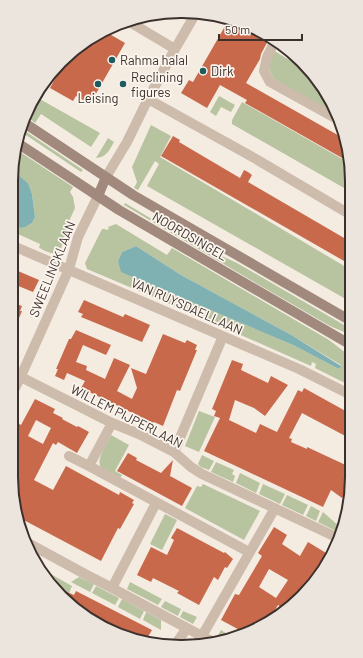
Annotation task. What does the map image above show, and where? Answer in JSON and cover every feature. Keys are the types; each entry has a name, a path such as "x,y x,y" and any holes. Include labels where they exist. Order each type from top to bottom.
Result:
{"main road":[{"name":"NOORDSINGEL","path":"28,125 132,195 345,317"},
{"name":"NOORDSINGEL","path":"22,146 119,210 345,342"},
{"path":"98,196 106,177"}],"street":[{"path":"106,177 193,18"},
{"path":"135,25 175,49"},
{"path":"273,46 267,57 264,71 270,82 332,116"},
{"path":"148,99 256,159 345,211"},
{"name":"SWEELINCKLAAN","path":"18,382 69,269 78,237 98,196"},
{"name":"VAN RUYSDAELLAAN","path":"18,248 299,369 345,391"},
{"path":"174,452 223,336"},
{"name":"WILLEM PIJPERLAAN","path":"18,375 112,423 139,434 174,452 190,467 202,474 334,536"},
{"path":"89,466 112,423"},
{"path":"69,456 249,552"},
{"path":"112,588 156,503"},
{"path":"202,636 274,508"},
{"path":"34,547 206,638"},
{"path":"179,640 187,628"}],"green space":[{"path":"273,50 297,66 311,82 329,112 274,79 269,69"},
{"path":"219,96 235,105 231,112 221,107 216,116 210,112"},
{"path":"40,99 100,133 91,147 41,114 35,123 30,119"},
{"path":"242,102 344,160 345,189 232,124 232,120"},
{"path":"151,125 171,136 160,157 345,266 345,299 147,186 159,164 155,161 138,190 134,188 137,182 132,167"},
{"path":"26,132 83,170 81,172 25,135"},
{"path":"108,138 114,142 111,147 105,155 96,158"},
{"path":"21,152 73,187 70,192 73,197 75,208 60,252 50,253 39,248 40,244 18,234 18,225 27,226 32,223 35,217 32,194 28,183 18,175"},
{"path":"125,203 187,240 237,263 345,326 345,332 330,326 124,205"},
{"path":"116,224 167,255 172,248 329,340 345,352 345,383 315,368 316,364 312,362 311,366 87,269 85,263 102,229 109,229 108,227","holes":["136,246 181,275 293,336 341,365 339,369 293,345 122,272 118,261 122,252"]},
{"path":"199,411 215,417 199,452 185,446"},
{"path":"111,435 129,445 115,471 122,475 120,478 106,472 100,467 100,458"},
{"path":"202,455 214,461 209,470 198,464"},
{"path":"216,462 234,470 232,474 235,476 233,482 211,472"},
{"path":"240,473 260,483 256,493 236,483"},
{"path":"203,484 260,511 244,540 185,508 197,486 201,487"},
{"path":"263,484 285,494 280,504 259,494"},
{"path":"287,495 308,505 303,515 282,505"},
{"path":"311,506 320,511 316,521 306,516"},
{"path":"323,512 337,525 335,531 318,522"},
{"path":"165,514 177,520 162,550 150,544"},
{"path":"51,574 72,586 69,593 66,592"},
{"path":"79,577 94,584 90,592 71,582"},
{"path":"130,582 162,599 158,605 127,589"},
{"path":"96,586 119,598 115,605 92,593"},
{"path":"122,599 144,611 140,619 118,607"},
{"path":"165,601 181,609 178,616 161,607"},
{"path":"183,611 197,617 193,624 180,617"},
{"path":"146,612 161,620 161,630 143,620"},
{"path":"221,630 226,633 224,634 218,636"}],"water":[{"path":"18,175 28,183 32,194 35,217 32,223 21,228 18,226"},
{"path":"136,246 181,275 293,336 341,366 339,369 293,345 121,272 118,261 122,252"}],"building":[{"path":"226,25 244,30 254,35 267,43 260,59 246,83 338,135 344,159 245,103 247,100 220,85 207,108 181,93 189,80 193,82"},
{"path":"110,34 125,43 90,104 76,96 73,101 50,88 56,78 66,66 82,52 100,40"},
{"path":"173,136 180,140 179,142 240,178 244,170 248,172 252,175 248,182 345,239 345,262 161,156"},
{"path":"18,271 39,280 33,292 18,286"},
{"path":"84,300 123,317 125,314 150,325 142,342 81,317 83,314 78,312"},
{"path":"18,305 22,306 20,311 22,311 18,320"},
{"path":"76,330 111,345 106,355 83,345 76,362 87,366 86,370 105,379 114,358 130,365 117,391 132,399 137,388 131,368 146,374 163,334 185,343 187,340 197,345 195,350 197,350 180,391 177,390 163,426 154,422 153,423 81,388 85,381 67,373 64,380 55,376 58,369 56,369 69,339 71,339"},
{"path":"232,360 243,364 241,370 268,383 271,376 288,385 265,416 254,408 235,400 229,420 256,433 260,424 277,432 298,390 302,392 304,388 345,411 345,436 302,413 289,438 292,439 291,442 307,449 307,447 345,465 344,495 342,498 331,490 323,507 204,451 220,418 214,416 216,411 212,409"},
{"path":"35,399 55,409 53,413 63,418 62,419 89,432 77,453 58,442 56,445 53,443 34,480 53,490 66,466 119,495 120,492 134,500 132,503 134,504 120,529 118,528 101,561 24,520 18,487 18,423 21,425","holes":["36,420 51,428 43,444 28,436"]},
{"path":"128,453 137,458 136,460 161,473 173,460 170,476 192,488 182,506 117,471"},
{"path":"274,527 287,535 282,544 300,556 308,542 326,553 311,576 297,592 281,606 278,605 275,610 263,618 239,630 221,620 235,594 239,595 262,556 258,553","holes":["269,569 288,580 276,598 259,587"]},
{"path":"177,528 224,553 225,552 233,559 227,568 225,567 218,580 214,577 199,605 177,593 179,591 153,578 151,582 137,575 151,547 167,555 174,540 171,538"},
{"path":"65,591 74,595 76,591 152,630 148,637 119,628 82,606"}],"place":[{"name":"Rahma halal","path":"112,60"},
{"name":"Dirk","path":"203,71"},
{"name":"Leising","path":"98,84"},
{"name":"Reclining figures","path":"123,84"}]}
